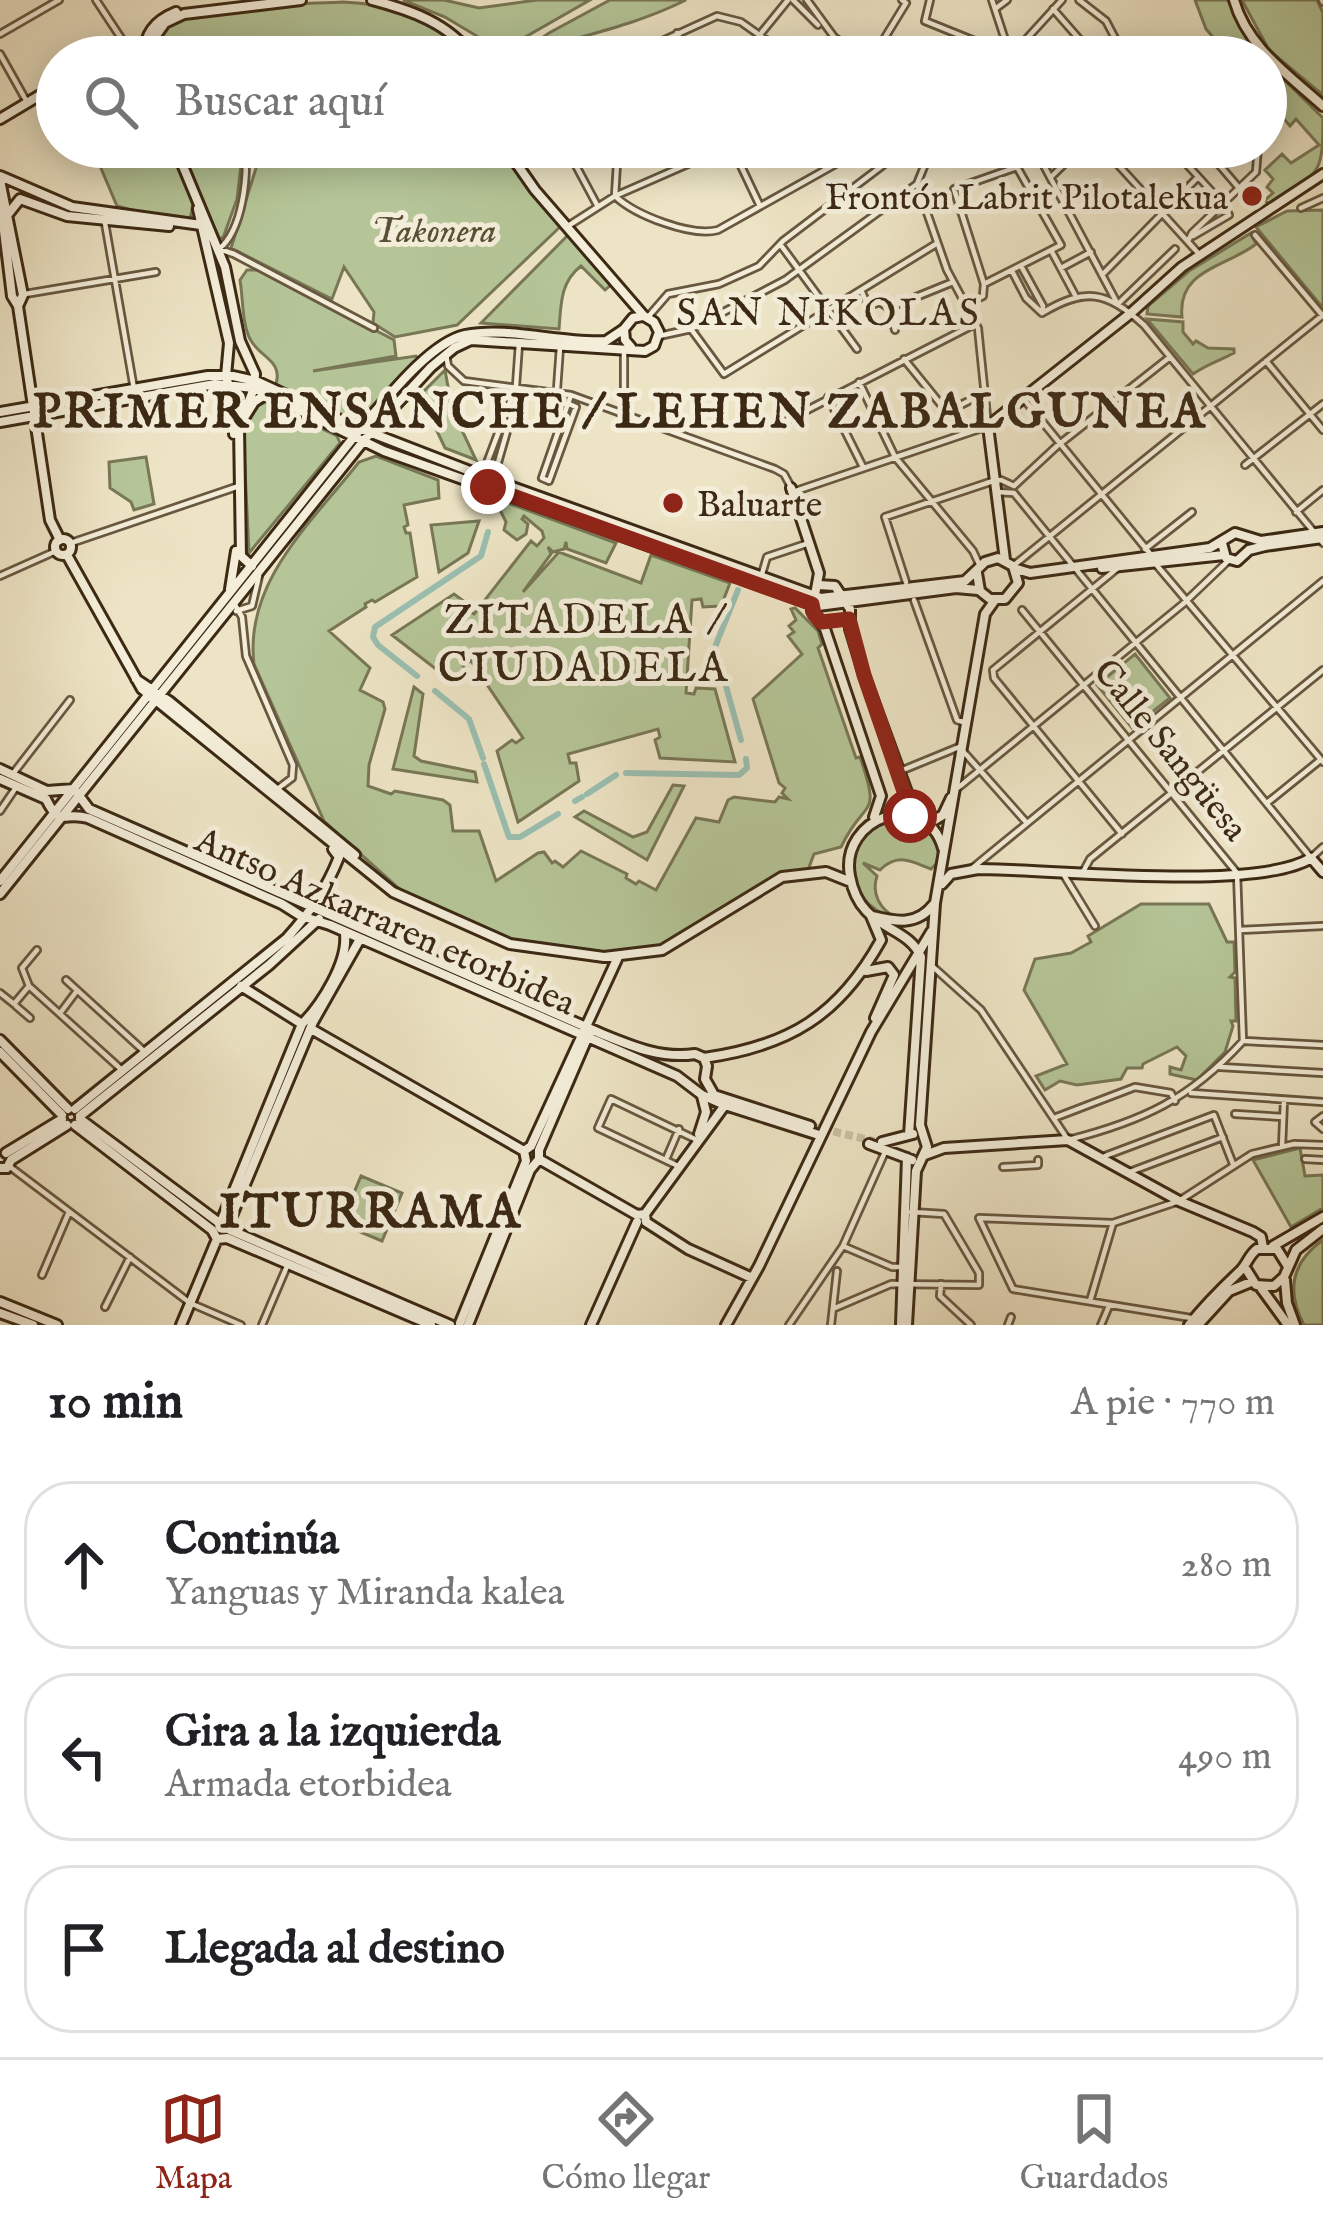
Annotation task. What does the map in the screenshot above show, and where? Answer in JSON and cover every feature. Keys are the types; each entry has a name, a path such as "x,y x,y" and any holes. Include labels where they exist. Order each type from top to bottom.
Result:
{"street":[{"path":"0,34 59,0"},
{"path":"96,0 126,36"},
{"path":"147,36 171,14 273,0"},
{"path":"152,36 184,14 301,0"},
{"path":"372,0 441,27 451,36"},
{"path":"760,33 791,0 818,25"},
{"path":"807,0 833,36"},
{"path":"930,0 925,21 962,36"},
{"path":"992,0 1004,36"},
{"path":"995,9 1006,0"},
{"path":"1028,36 1062,0"},
{"path":"1079,0 1106,21 1114,36"},
{"path":"1234,0 1252,36"},
{"path":"885,36 905,1"},
{"path":"1053,9 1076,36"},
{"path":"671,36 725,16 763,36"},
{"path":"0,55 26,101"},
{"path":"1287,75 1323,106"},
{"path":"0,116 36,95"},
{"path":"184,168 230,280 237,486 248,565 259,587 252,606 233,603"},
{"path":"219,250 226,244 242,199 247,168"},
{"path":"0,894 57,817 233,603 248,565 358,440 394,389 461,340 650,349 658,336 656,325 520,168"},
{"path":"577,168 597,205"},
{"path":"615,196 617,168"},
{"path":"568,226 597,205 681,168"},
{"path":"741,168 760,206"},
{"path":"461,340 602,342 646,317 668,294 728,281 769,259 780,244 880,168"},
{"path":"658,336 692,329 754,300 916,184 923,168"},
{"path":"967,304 983,296 984,284 954,189 1016,168"},
{"path":"984,284 1060,245 1019,168"},
{"path":"1047,168 1118,302 1321,537"},
{"path":"1052,176 1060,168"},
{"path":"1121,168 1199,254"},
{"path":"1191,168 1224,205"},
{"path":"1222,168 1239,188"},
{"path":"1190,239 1257,168"},
{"path":"615,196 704,233 825,169"},
{"path":"792,490 988,426 1199,254 1323,174"},
{"path":"1102,275 1198,176"},
{"path":"0,178 72,207 202,231"},
{"path":"0,178 9,213 17,297"},
{"path":"916,184 936,244 980,334 994,493 1018,583"},
{"path":"195,196 232,349 248,357"},
{"path":"0,198 50,520 60,540 56,551"},
{"path":"1301,208 1323,198"},
{"path":"9,213 20,199 56,214 189,228 214,237"},
{"path":"105,220 134,389"},
{"path":"1011,565 1323,315 1255,235"},
{"path":"780,244 856,349"},
{"path":"692,329 724,374 936,244"},
{"path":"1118,302 1175,249"},
{"path":"219,250 374,328"},
{"path":"1051,250 1075,295"},
{"path":"1061,268 1091,252"},
{"path":"1021,266 1042,314"},
{"path":"1012,271 1026,298 1042,314"},
{"path":"0,298 156,272"},
{"path":"889,308 953,282"},
{"path":"618,284 628,306 621,407 625,414"},
{"path":"862,289 870,305 880,302 889,308 895,330"},
{"path":"1042,314 1075,295 1118,302"},
{"path":"778,425 975,324"},
{"path":"516,386 519,344"},
{"path":"556,391 560,346"},
{"path":"232,349 248,357 272,392 383,451 812,600 870,600 960,588 987,596 1010,596 1018,583 1222,543 1235,533 1247,539 1321,537"},
{"path":"211,382 232,349"},
{"path":"365,430 444,351"},
{"path":"444,351 448,366 464,381 571,395 784,474 819,573 812,600 814,614 821,622 881,796 870,823"},
{"path":"248,357 254,387"},
{"path":"906,582 884,517 993,481 1014,487 1170,357"},
{"path":"904,359 964,433"},
{"path":"1266,361 1323,430"},
{"path":"435,364 448,366"},
{"path":"0,412 34,411 211,382 235,397 272,392"},
{"path":"0,422 134,389 211,382 235,397 245,397 254,387"},
{"path":"859,382 895,457 972,550 987,596 926,964 915,1137 905,1156 910,1212 901,1285"},
{"path":"235,397 254,387 272,392 812,600"},
{"path":"235,397 254,387"},
{"path":"947,412 984,393"},
{"path":"571,395 572,406"},
{"path":"235,397 237,486"},
{"path":"828,397 863,467"},
{"path":"539,497 579,398"},
{"path":"1023,398 1148,556 1183,598 1189,598"},
{"path":"482,476 514,399 493,480"},
{"path":"1245,465 1323,404"},
{"path":"355,454 358,440"},
{"path":"155,695 233,603 248,565 355,454 366,448 383,451"},
{"path":"60,540 71,543 237,486"},
{"path":"1297,512 1323,490"},
{"path":"994,493 1014,493 1323,872"},
{"path":"1148,556 1192,512"},
{"path":"845,601 965,580 992,559 1030,573 1120,566 1148,556 1242,560 1249,550 1321,537"},
{"path":"1247,539 1249,550"},
{"path":"67,555 71,543"},
{"path":"761,577 767,557 809,543"},
{"path":"1222,543 1226,557"},
{"path":"0,576 56,551 67,555 136,679 344,854 412,901"},
{"path":"815,1129 725,1105 677,1076 680,1058 760,1047 787,1036 840,1000 865,971 881,940 851,882 850,853 860,833 891,814 923,821 943,815 953,794 1189,598 1226,557"},
{"path":"977,662 993,670 1120,566"},
{"path":"871,916 906,922 922,917 947,876 967,870 1323,581"},
{"path":"818,585 835,586 845,601 910,809 941,841 950,869 1194,877 1292,866 1323,847"},
{"path":"1189,598 1322,760 1267,803"},
{"path":"849,624 870,600"},
{"path":"914,600 958,721 966,723"},
{"path":"233,603 246,656 292,765 290,780 277,790"},
{"name":"Calle Sangüesa","path":"1022,610 1237,873 1243,1041"},
{"path":"821,622 849,624"},
{"path":"993,670 994,678 1122,834"},
{"path":"1083,872 1090,859 1323,670"},
{"path":"974,678 994,678"},
{"path":"155,695 320,824 344,854 382,885 510,944 618,957 672,946 782,878 826,872 851,882"},
{"path":"11,775 70,700"},
{"path":"898,772 962,747"},
{"path":"962,747 1026,822"},
{"path":"945,755 959,760"},
{"path":"0,774 47,791 78,791"},
{"path":"0,774 49,803 57,817"},
{"path":"0,811 17,786"},
{"path":"49,803 60,790"},
{"path":"0,881 57,817 72,816 86,805 78,791"},
{"name":"Antso Azkarraren etorbidea","path":"86,805 586,1030 677,1076"},
{"path":"71,1117 239,983 287,938 301,916 316,908 339,854 287,806"},
{"name":"Antso Azkarraren etorbidea","path":"72,816 127,835 301,916 586,1030 680,1058"},
{"path":"241,1325 190,1303 5,1160 71,1117 318,921 316,908 344,854"},
{"path":"1062,872 1095,926"},
{"path":"871,916 918,950 926,964 980,1010 1068,1140 1179,1201 1253,1232 1267,1247 1282,1253 1287,1265"},
{"path":"1240,930 1323,926"},
{"path":"726,1325 752,1278 815,1129 932,931"},
{"path":"181,1325 308,1026 345,955 345,932"},
{"path":"308,1026 360,939"},
{"path":"37,950 22,968 29,986 123,1072"},
{"path":"222,1230 460,1325 618,957"},
{"path":"906,968 926,964"},
{"path":"865,971 888,967 894,977 871,1032"},
{"path":"66,980 146,1053"},
{"path":"239,983 688,1249 752,1278"},
{"path":"14,1004 29,986"},
{"path":"60,1013 76,992"},
{"path":"0,993 30,1018"},
{"path":"0,1040 71,1117"},
{"path":"944,1148 915,1137 871,1142 905,1156 923,1156 944,1148 1038,1146 1068,1140 1175,1102 1220,1067 1243,1041 1323,1045"},
{"path":"0,1052 71,1117 222,1230 431,1325"},
{"path":"698,1139 709,1096 704,1058"},
{"path":"1220,1067 1323,1073"},
{"path":"691,1085 705,1078"},
{"path":"1054,1118 1140,1087 1171,1093 1175,1102"},
{"path":"1190,1092 1323,1102"},
{"path":"709,1096 733,1097 815,1129"},
{"path":"678,1166 598,1128 611,1099 698,1139"},
{"path":"1282,1147 1284,1100"},
{"path":"591,1325 641,1218 725,1105"},
{"path":"1235,1114 1283,1117"},
{"path":"1100,1159 1214,1115 1233,1165"},
{"path":"1323,1116 1315,1122 1323,1129"},
{"path":"666,1159 680,1129"},
{"path":"904,1325 903,1267 916,1171 923,1156 915,1137"},
{"path":"1126,1174 1223,1137"},
{"path":"1194,1323 1013,1288 978,1222 981,1216 1113,1223 1179,1201 1252,1154 1323,1144"},
{"path":"789,1325 843,1246 887,1148"},
{"path":"1003,1167 1038,1165 1038,1160"},
{"path":"1305,1160 1323,1160"},
{"path":"42,1275 69,1212"},
{"path":"835,1308 901,1285 979,1285 979,1273 944,1214 910,1212"},
{"path":"1194,1323 1221,1287 1246,1267 1252,1252 1290,1239 1323,1216"},
{"path":"1090,1301 1113,1223"},
{"path":"1292,1325 1284,1277 1287,1265 1296,1250 1323,1229"},
{"path":"843,1246 892,1267 903,1267"},
{"path":"105,1307 130,1257"},
{"path":"262,1325 288,1263"},
{"path":"892,1267 901,1285"},
{"path":"1246,1267 1292,1325"},
{"path":"831,1325 837,1270"},
{"path":"1194,1323 1229,1291 1256,1284 1274,1286 1284,1277"},
{"path":"940,1284 940,1296 971,1325"},
{"path":"0,1302 57,1325"},
{"path":"1101,1325 1109,1306"},
{"path":"0,1313 33,1325"},
{"path":"1008,1325 1011,1316"}],"green space":[{"path":"403,0 444,0 479,8 537,0 590,0 527,36 477,36"},
{"path":"610,0 686,0 585,36 545,36"},
{"path":"1195,0 1230,0 1246,36 1212,36"},
{"path":"1242,0 1317,0 1323,13 1323,95 1287,65 1287,36 1261,36"},
{"path":"343,2 376,6 411,15 447,36 159,36 175,19 231,8"},
{"path":"1287,83 1323,118 1321,153 1308,179 1269,205 1265,200 1273,193 1267,187 1273,179 1265,170 1287,168 1287,159 1291,163 1319,145 1296,119 1290,126"},
{"path":"101,168 181,168 191,191 190,218 161,218 117,206"},
{"name":"Takonera","path":"189,168 241,168 237,199 223,238"},
{"name":"Takonera","path":"256,168 513,168 561,226 457,325 395,337 373,323 374,312 344,267 332,299 231,248"},
{"path":"1323,210 1323,308 1256,227 1287,211"},
{"path":"571,232 614,282 605,290 581,266 565,287 559,329 481,323"},
{"path":"1251,233 1256,244 1206,271 1187,289 1182,317 1147,314 1148,306 1189,271"},
{"path":"247,270 259,270 394,340 396,356 313,371 416,356 419,360 365,415 343,416 308,402 276,384 273,364 250,339 240,280"},
{"path":"1147,319 1183,322 1183,332 1193,344 1234,349 1234,353 1193,374"},
{"path":"445,370 452,409 476,460 445,448 420,395"},
{"path":"266,402 337,436 340,443 249,553 243,428 257,406"},
{"path":"376,456 438,480 439,498 404,505 408,525 404,527 410,533 417,577 365,604 329,631 370,668 360,690 383,702 385,709 368,786 450,805 453,831 479,831 496,881 538,853 544,852 552,863 563,867 581,851 627,874 636,884 639,881 656,890 696,818 719,822 728,800 734,797 788,799 782,793 785,788 779,783 753,699 802,654 788,636 794,632 789,626 796,620 791,609 795,608 818,631 822,644 818,648 870,791 868,807 841,847 814,854 808,870 781,875 663,946 603,953 505,939 403,892 324,821 254,664 254,634 270,580 302,531 359,462"},
{"path":"146,457 154,504 134,510 131,502 110,488 109,462"},
{"path":"494,498 616,543 606,563 567,549 566,542 564,549 553,552 548,547 551,554 523,592 559,552 641,583 651,555 730,583 721,606 703,607 701,599 692,600 686,693 715,689 735,762 660,758 655,740 660,737 658,729 568,754 570,763 576,763 579,781 518,822 497,751 523,738 471,661 450,680 392,635 454,594 474,614 531,541 537,546 544,538 524,516 526,534 517,540 504,530 506,522"},
{"path":"479,521 468,553 439,572 431,525"},
{"path":"1135,654 1170,698 1132,728 1097,685"},
{"path":"414,687 423,694 414,756 475,772 477,782 393,769"},
{"path":"673,785 684,786 647,860 575,817 584,811 633,837 647,832"},
{"path":"903,819 930,833 939,861 931,869 905,860 880,870 863,863 877,876 878,900 896,918 876,910 862,897 853,865 867,834"},
{"path":"1141,904 1209,904 1227,942 1234,942 1235,972 1230,977 1235,978 1236,1021 1231,1021 1225,1052 1197,1080 1170,1074 1170,1067 1181,1070 1186,1056 1177,1047 1142,1068 1127,1068 1121,1079 1077,1085 1060,1081 1045,1090 1036,1076 1067,1064 1024,990 1035,959 1071,953 1091,942 1088,936"},
{"path":"1300,1148 1305,1176 1323,1175 1323,1208 1291,1227 1253,1160"},
{"path":"361,1176 402,1193 382,1241 341,1224"},
{"path":"1323,1240 1323,1325 1304,1325 1295,1300 1295,1278 1304,1258"}],"waterway":[{"path":"417,676 378,645 373,637 375,627 481,556 488,532"},
{"path":"738,590 715,647 741,740"},
{"path":"435,691 469,719 483,758"},
{"path":"626,773 739,775 747,768 746,759"},
{"path":"484,764 509,837 520,837 558,814"},
{"path":"587,794 616,775"},
{"path":"575,801 582,797"}],"tunnel":[{"path":"810,1126 874,1141"}],"place":[{"name":"Frontón Labrit Pilotalekua","path":"1252,196"},
{"name":"Baluarte","path":"673,503"}],"district":[{"name":"SAN NIKOLAS","path":"829,311"},
{"name":"PRIMER ENSANCHE / LEHEN ZABALGUNEA","path":"620,410"},
{"name":"ZITADELA / CIUDADELA","path":"584,642"},
{"name":"ITURRAMA","path":"371,1210"}],"route":[{"path":"488,487 812,604 821,622 849,619 910,809 918,818 910,816"}]}
